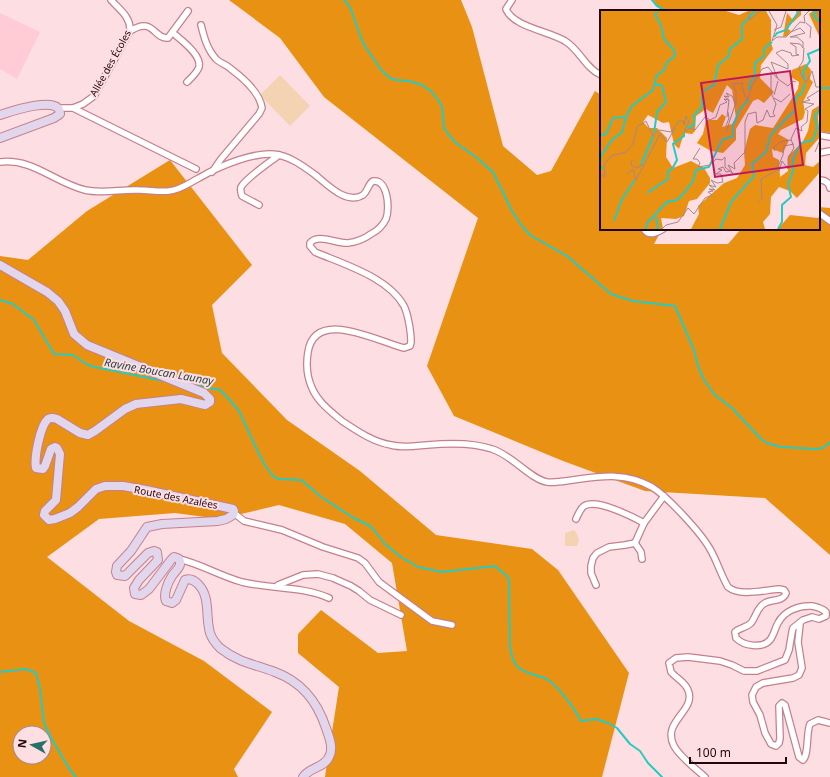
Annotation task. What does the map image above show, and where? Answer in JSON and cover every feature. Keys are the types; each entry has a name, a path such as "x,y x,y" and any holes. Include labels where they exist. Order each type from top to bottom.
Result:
{"main road":[{"path":"0,115 19,109 40,105 56,106 59,108 60,114 54,118 0,138"},
{"name":"Route des Azalées","path":"0,266 47,292 58,301 65,311 74,334 87,345 204,393 210,399 210,402 205,406 181,399 136,404 125,409 95,431 88,434 80,434 53,417 48,419 40,436 36,468 43,469 51,449 55,447 59,449 60,454 56,500 45,511 44,515 49,520 62,517 78,507 96,489 105,486 146,490 232,509 234,513 231,517 218,521 162,524 147,527 131,551 117,566 116,572 117,575 125,576 148,553 154,550 157,552 158,560 139,580 134,588 135,594 141,595 148,589 171,560 174,558 179,559"},
{"path":"179,559 181,561 180,566 172,576 165,594 166,601 172,603 176,600 185,580 192,579 197,582 204,592 207,601 210,632 217,644 229,654 242,661 274,671 289,678 308,693 319,710 330,740 330,754 326,761 310,770 303,777"}],"street":[{"name":"Allée des Écoles","path":"59,108 73,108 83,104 94,96 130,31 127,17 111,0"},
{"path":"512,0 506,9 511,17 564,40 573,46 596,72 600,74"},
{"path":"130,31 138,26 148,26 166,39 173,33 188,11"},
{"path":"201,25 210,51 216,59 231,69 253,90 258,97 262,108 260,114 221,159 212,172"},
{"path":"173,33 194,52 199,60 198,68 188,82"},
{"path":"73,108 196,169"},
{"path":"820,135 830,137"},
{"path":"820,153 830,151"},
{"path":"0,162 14,162 31,166 72,186 96,192 179,190 212,172 250,157 269,154 288,158 314,174 330,188 348,197 358,197 363,195 371,182 379,181 384,186 388,205 387,215 382,225 365,238 348,243 319,239 312,240 310,246 315,252 372,277 394,293 405,308 411,342 410,346 404,348 365,334 342,329 326,331 316,336 309,347 307,370 311,386 317,397 329,411 354,430 391,446 443,444 480,446 501,452 536,477 546,482 560,482 604,476 620,476 634,479 652,487 664,496 709,548 728,587 732,591 742,593 779,589 786,592 784,597 771,600 763,604 750,624 736,631 734,634 738,640 750,645 766,644 771,638 779,621 790,611 798,607 814,606 821,608 826,612 826,616 822,618 808,618 793,628 789,650 785,660 756,671 744,671 720,661 688,657 676,658 669,663 670,672 684,684 689,694 687,706 673,725 671,733 672,742 677,750 705,777"},
{"path":"259,205 242,196 240,192 241,187 246,181 278,155"},
{"path":"820,180 830,184 830,188"},
{"path":"820,213 830,221"},
{"path":"645,230 652,234 661,230"},
{"path":"635,543 644,524 664,496"},
{"path":"576,519 582,508 588,504 594,504 610,508 630,516 644,524"},
{"path":"234,513 244,520 282,530 323,547 358,558 365,563 379,582 432,621 452,625"},
{"path":"635,543 641,552 642,559"},
{"path":"596,585 591,573 591,566 593,558 597,553 609,547 635,543"},
{"path":"179,559 192,562 243,582 312,592 329,598"},
{"path":"274,587 303,576 318,574 333,578 351,586 370,600 401,615"},
{"path":"800,624 798,642 802,663 801,673 797,677 759,685 753,692 753,702 760,715 768,740 771,744 776,746 779,743 780,738 779,706 782,703 785,705 799,757 802,760 806,756 807,734 810,724 818,720 830,723"}],"shaded area":[{"path":"229,0 461,0 472,27 503,146 537,175 551,171 595,91 600,94 600,230 661,230 654,244 728,244 740,230 820,230 820,207 830,208 830,555 765,498 645,491 563,461 454,416 427,366 478,218 324,97 280,38"},
{"path":"653,0 830,0 830,133 820,131 820,10 660,10"},
{"path":"0,13 40,32 17,79 0,69"},
{"path":"280,75 310,106 290,126 260,95"},
{"path":"170,160 252,265 212,305 222,353 287,420 360,471 436,535 532,549 558,570 629,673 602,777 325,777 339,687 298,653 298,634 321,610 378,653 407,651 392,563 345,524 279,505 220,519 175,513 99,519 47,557 129,621 204,661 272,712 234,769 238,777 0,777 0,256 28,260 87,211"},
{"path":"574,530 578,538 577,546 565,546 565,533"}],"waterway":[{"path":"344,0 350,7 363,43 381,70 390,78 422,85 431,91 442,107 444,128 448,134 456,143 476,157 493,172 512,211 530,235 567,256 611,294 633,301 675,306 694,350 698,366 704,380 715,395 732,408 761,439 767,443 781,447 816,449 823,448 830,442"},
{"path":"652,0 657,6 665,10"},
{"path":"820,88 830,88"},
{"name":"Ravine Boucan Launay","path":"0,300 13,304 34,320 54,354 73,355 88,365 164,381"},
{"name":"Ravine Boucan Launay","path":"190,384 220,390 230,400 239,411 259,454 266,467 274,477 279,479 301,480 320,496 352,517 370,526 385,544 401,557 418,567 442,572 495,566 508,577 510,647 514,662 517,666 524,671 546,678 551,682 566,698 581,721 596,719 617,728 630,744 640,751 648,763 662,777"},
{"path":"0,672 26,669 36,673 40,689 44,723 70,770 76,777"}]}
